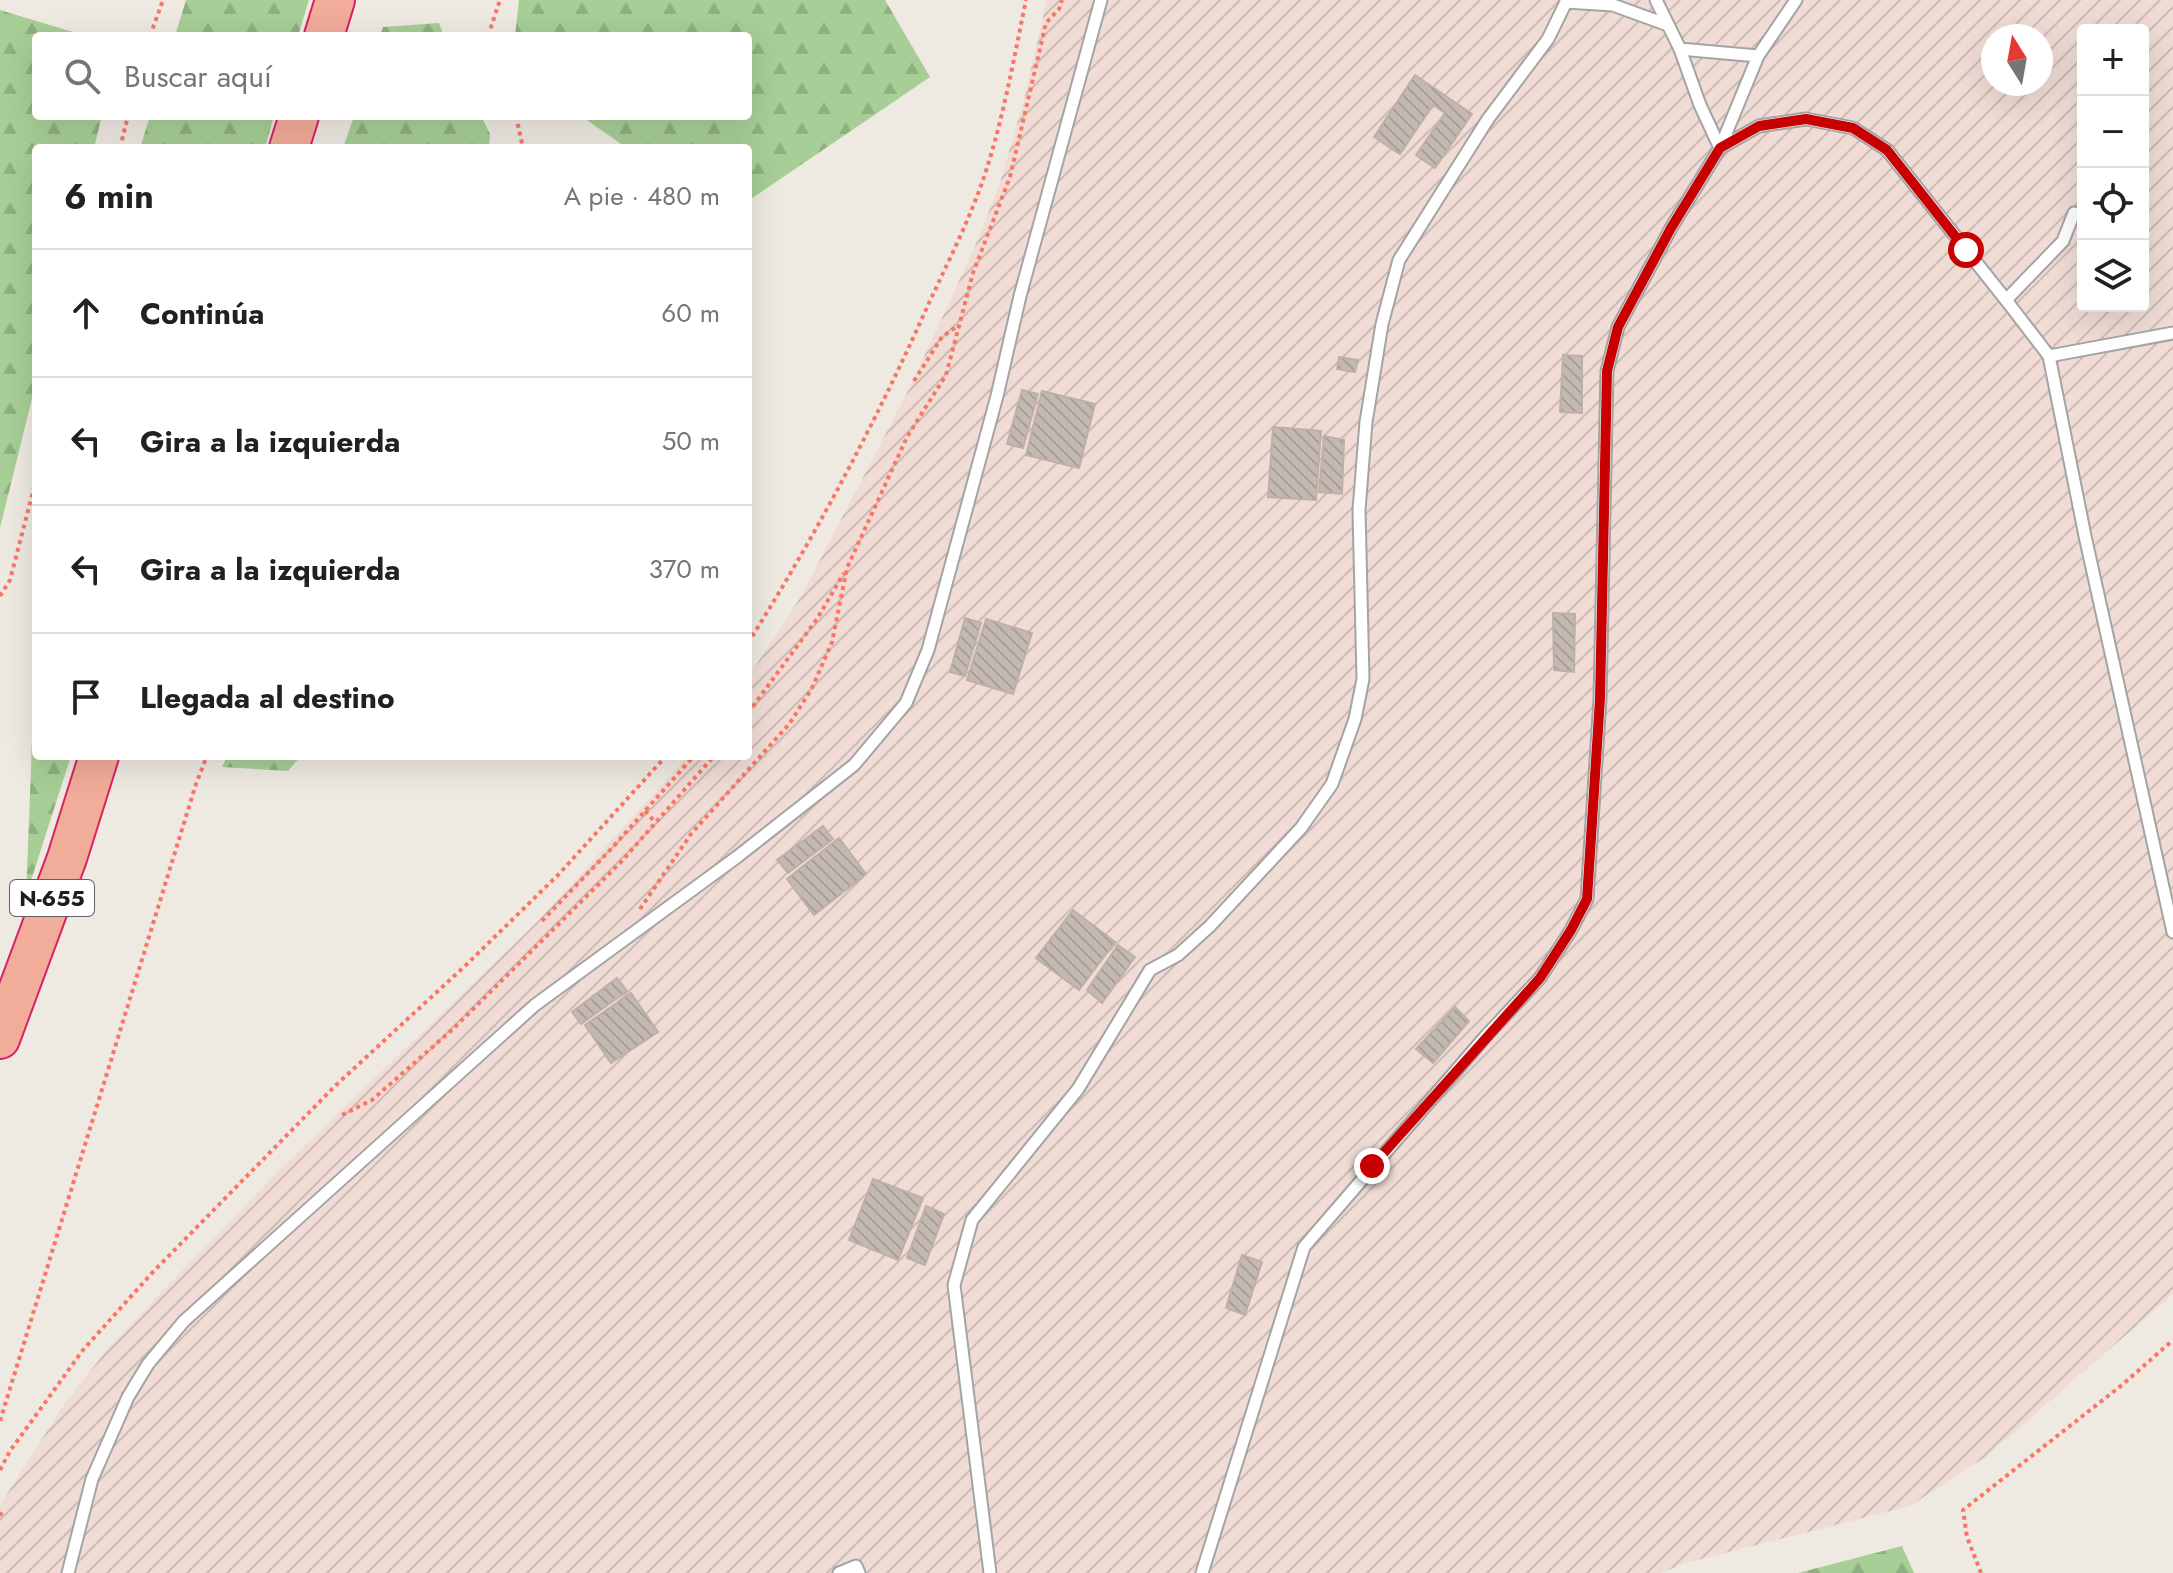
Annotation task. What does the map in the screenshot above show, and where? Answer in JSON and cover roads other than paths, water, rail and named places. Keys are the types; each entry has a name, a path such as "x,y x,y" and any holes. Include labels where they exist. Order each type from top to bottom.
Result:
{"highway":[{"path":"325,32 335,0"},
{"path":"290,144 298,120"},
{"name":"N-655","path":"0,1039 67,858 98,760"}],"lane":[{"path":"68,1573 92,1479 128,1397 148,1364 184,1321 535,1005 737,857 854,765 906,703 928,650 1101,0"},
{"path":"1656,0 1680,49 1700,105 1720,148"},
{"path":"1202,1573 1304,1247 1540,978 1587,899 1600,699 1607,371 1618,327 1671,228 1720,148 1758,56 1796,0"},
{"path":"990,1573 954,1285 972,1220 1078,1089 1150,970 1178,955 1210,926 1282,850 1332,784 1355,719 1363,679 1359,510 1366,422 1382,324 1399,260 1488,119 1548,39 1566,1 1613,5 1668,25"},
{"path":"1680,49 1758,56"},
{"path":"1720,148 1759,126 1806,119 1853,128 1887,150 2049,356 2085,536 2173,932"},
{"path":"2006,300 2063,241 2074,213"},
{"path":"2049,356 2173,333"},
{"path":"839,1573 856,1566 859,1573"}]}
